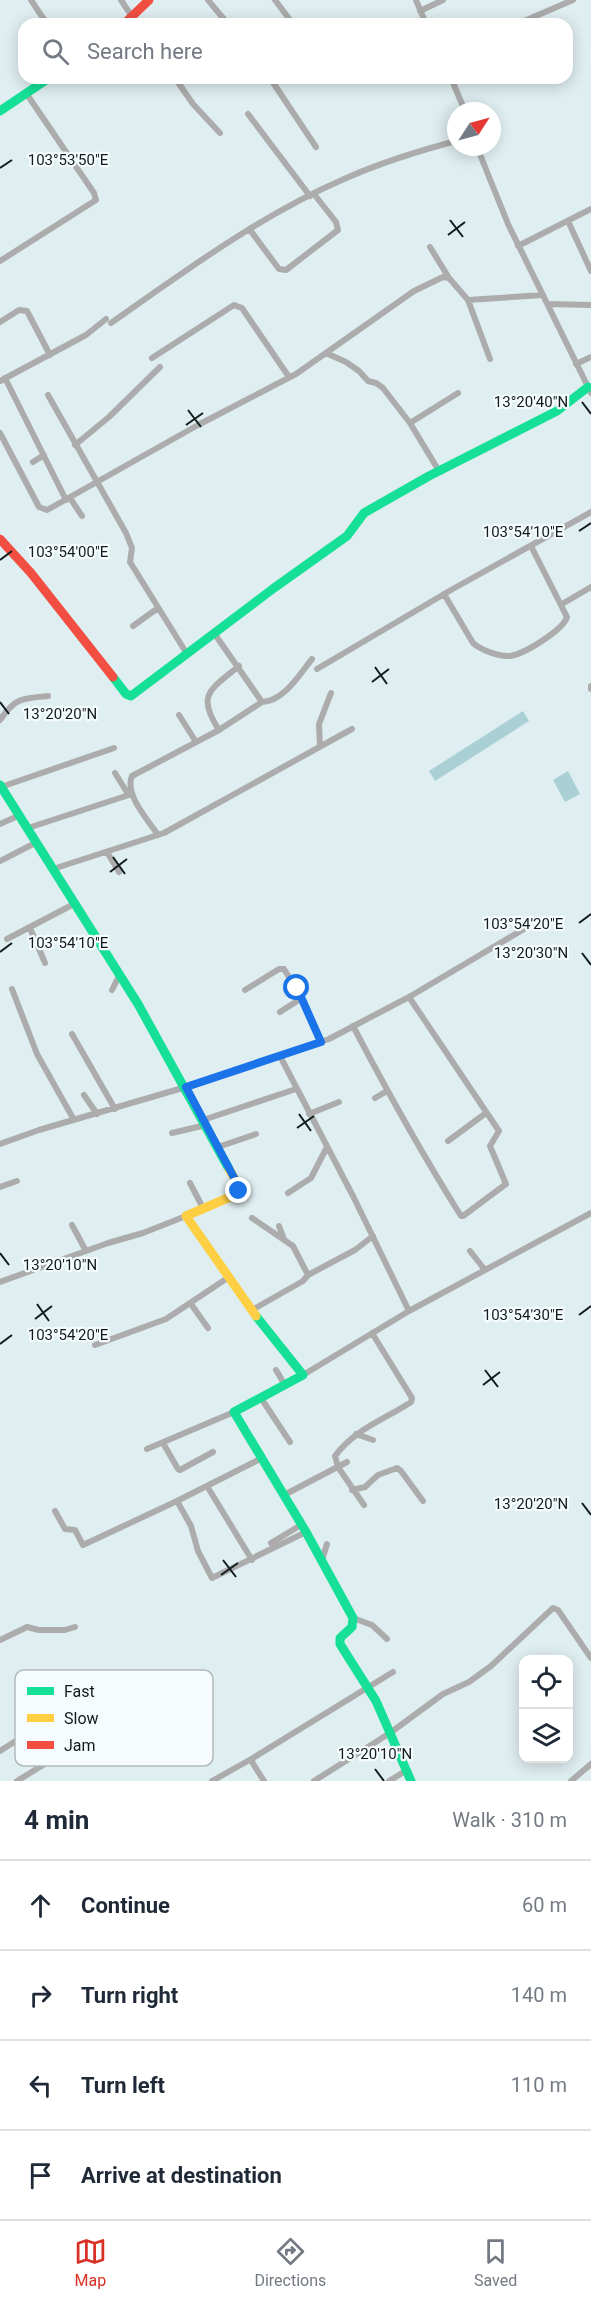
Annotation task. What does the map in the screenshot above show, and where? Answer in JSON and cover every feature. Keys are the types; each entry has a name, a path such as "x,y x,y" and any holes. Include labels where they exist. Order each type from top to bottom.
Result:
{"street":[{"path":"31,0 43,18"},
{"path":"121,0 133,18"},
{"path":"137,18 149,0"},
{"path":"208,0 223,18"},
{"path":"275,0 288,18"},
{"path":"416,0 423,18"},
{"path":"420,10 443,0"},
{"path":"531,18 573,0"},
{"path":"0,111 40,84"},
{"path":"179,84 193,104 220,133"},
{"path":"274,84 316,147"},
{"path":"454,84 461,102"},
{"path":"0,261 96,200 94,193 26,93"},
{"path":"248,114 336,222 338,230 286,270 279,269 250,230"},
{"path":"82,516 68,499 3,380 86,335 250,230 312,195 344,179 447,143"},
{"path":"0,539 31,573 129,695 134,695 274,588 347,536 364,513 439,471 557,411 589,390 518,246 480,156"},
{"path":"518,246 591,209"},
{"path":"568,221 591,271"},
{"path":"430,247 449,278 468,300 490,359"},
{"path":"0,433 39,507 47,510 97,484 198,425 289,378 414,291 443,277 449,278"},
{"path":"468,300 543,295"},
{"path":"548,304 591,305"},
{"path":"152,358 237,305 242,308 289,378"},
{"path":"0,322 19,310 27,311 51,355"},
{"path":"326,353 354,367 368,381 380,385 410,423 439,471"},
{"path":"576,364 591,357"},
{"path":"75,445 109,417 160,367"},
{"path":"410,423 458,393"},
{"path":"48,395 132,548 130,562 187,654"},
{"path":"33,462 44,455"},
{"path":"317,669 444,594 591,512"},
{"path":"444,594 473,643 478,647 506,656 518,654 562,626 567,617 531,546"},
{"path":"562,604 591,587"},
{"path":"133,626 158,608"},
{"path":"214,633 262,702"},
{"path":"130,794 132,776 219,730 262,702 288,689 312,659"},
{"path":"219,730 206,703 214,688 239,666"},
{"path":"320,747 320,724 331,693"},
{"path":"0,720 18,700 48,696"},
{"path":"179,715 196,742"},
{"path":"53,869 158,835 182,824 352,729"},
{"path":"0,1282 143,1233 237,1194 239,1190 186,1087 120,975 0,787 114,748"},
{"path":"115,773 158,835"},
{"path":"28,828 130,794"},
{"path":"0,824 20,815"},
{"path":"0,861 37,842"},
{"path":"107,852 119,872"},
{"path":"7,939 74,904"},
{"path":"30,928 45,963"},
{"path":"0,1144 186,1087 321,1042 409,997 524,929"},
{"path":"245,990 279,969 284,969 302,998 321,1042"},
{"path":"112,990 120,975"},
{"path":"12,989 37,1054 74,1120"},
{"path":"353,1026 387,1091 462,1216 506,1184 490,1146 499,1131 409,997"},
{"path":"280,1012 302,998"},
{"path":"72,1034 115,1108"},
{"path":"279,1056 373,1236 409,1311"},
{"path":"172,1134 296,1089"},
{"path":"375,1098 387,1091"},
{"path":"84,1095 97,1114"},
{"path":"309,1114 339,1102"},
{"path":"448,1141 486,1113"},
{"path":"218,1147 256,1134"},
{"path":"288,1193 311,1178 327,1147"},
{"path":"0,1187 17,1181"},
{"path":"190,1183 203,1208"},
{"path":"147,1449 261,1398 409,1311 591,1213"},
{"path":"186,1216 252,1310 303,1375"},
{"path":"252,1218 293,1246 308,1275"},
{"path":"72,1225 86,1251"},
{"path":"279,1226 284,1239"},
{"path":"252,1310 303,1281 308,1275 355,1250 373,1236"},
{"path":"470,1251 485,1270"},
{"path":"95,1345 166,1319 229,1277"},
{"path":"190,1304 208,1328"},
{"path":"364,1505 338,1467 335,1456 356,1434 406,1406 412,1398 372,1333"},
{"path":"276,1370 285,1385"},
{"path":"261,1398 290,1442"},
{"path":"234,1412 304,1529 353,1618 352,1627 339,1641 376,1701 411,1781"},
{"path":"356,1434 373,1440"},
{"path":"163,1443 180,1470 213,1452"},
{"path":"55,1511 65,1529 75,1530 83,1545 177,1502 262,1458"},
{"path":"284,1495 347,1462"},
{"path":"352,1490 365,1487 378,1475 397,1468 423,1501"},
{"path":"207,1486 252,1560"},
{"path":"177,1502 191,1526 198,1551 212,1578 252,1560 304,1529"},
{"path":"271,1543 304,1529"},
{"path":"322,1562 327,1544"},
{"path":"314,1781 326,1777 443,1694 469,1682 491,1666 553,1608 558,1610 591,1658"},
{"path":"353,1618 372,1625 387,1639"},
{"path":"0,1640 27,1628 59,1630 75,1627"},
{"path":"212,1781 393,1672"},
{"path":"0,1750 15,1741"},
{"path":"253,1758 252,1762 264,1781"},
{"path":"571,1781 591,1764"},
{"path":"17,1781 41,1766"},
{"path":"389,1781 407,1770"}],"water":[{"path":"523,711 529,721 435,781 429,771"},
{"path":"568,771 580,794 565,802 553,780"}],"traffic: fast":[{"path":"0,111 40,84"},
{"path":"113,677 126,694 131,696 347,536 364,513 429,476 557,411 588,387"},
{"path":"0,785 138,1004 229,1169"},
{"path":"256,1316 303,1375 234,1412 306,1532 353,1618 352,1627 340,1638 340,1644 376,1701 411,1781"}],"traffic: slow":[{"path":"229,1169 239,1187 237,1194 186,1216 256,1316"}],"traffic: jam":[{"path":"130,18 149,0"},
{"path":"0,539 31,573 113,677"}],"route":[{"path":"239,1191 239,1187 186,1087 321,1042 297,988"}]}
